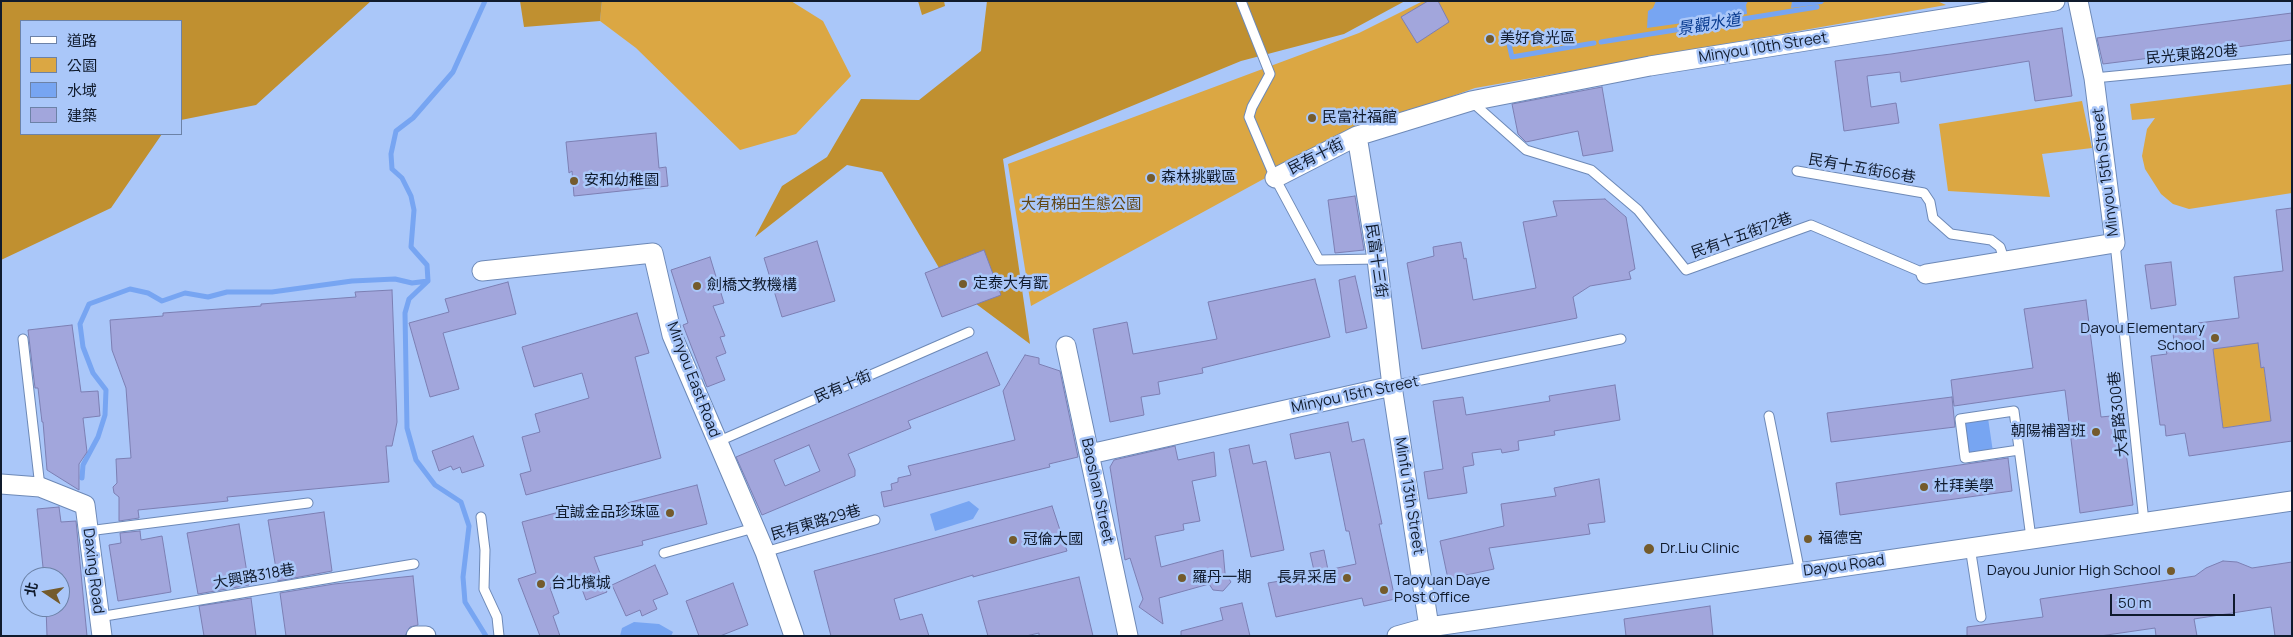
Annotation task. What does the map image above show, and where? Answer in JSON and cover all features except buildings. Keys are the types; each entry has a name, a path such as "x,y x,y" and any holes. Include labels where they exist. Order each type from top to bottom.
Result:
{"street":[{"name":"Minyou 10th Street","path":"1472,101 1650,66 2055,1"},
{"name":"Minyou 15th Street","path":"1926,274 2115,243 2094,78 2078,1"},
{"name":"民有十街","path":"1275,178 1357,136 1472,101"},
{"name":"民富十三街","path":"1357,136 1377,259 1392,386"},
{"name":"Minyou East Road","path":"482,270 653,253 672,334 716,442 765,552 794,636"},
{"name":"Baoshan Street","path":"1066,346 1128,636"},
{"name":"Minyou 15th Street","path":"1090,454 1392,386"},
{"name":"Minfu 13th Street","path":"1392,386 1430,632"},
{"path":"1,484 40,488"},
{"name":"Daxing Road","path":"40,488 85,505 102,636"},
{"name":"Dayou Road","path":"1397,636 1970,547 2292,501"},
{"path":"416,636 426,636"}],"lane":[{"path":"1242,1 1270,74 1252,107 1249,117 1275,178 1319,260 1377,259"},
{"name":"民光東路20巷","path":"2094,78 2292,59"},
{"name":"民有十五街72巷","path":"1472,101 1526,150 1591,170 1638,210 1686,270 1811,225 1926,274"},
{"name":"民有十五街66巷","path":"1797,171 1924,193 1930,202 1933,218 1951,234 1991,240 2000,247 2005,262"},
{"name":"大有路300巷","path":"2115,243 2144,522"},
{"name":"民有十街","path":"716,442 969,332"},
{"path":"23,339 40,488"},
{"name":"Minyou 15th Street","path":"1392,386 1621,339"},
{"path":"2019,450 1965,458 1960,419 2014,411 2031,538"},
{"path":"1769,416 1800,573"},
{"path":"88,531 308,503"},
{"path":"481,517 485,550 484,589 497,617 499,636"},
{"name":"民有東路29巷","path":"765,552 875,520"},
{"path":"664,553 754,528"},
{"path":"1970,547 1981,617"},
{"name":"大興路318巷","path":"99,617 414,564"}],"green space":[{"path":"602,1 791,1 823,21 851,76 796,134 740,150 636,48 600,21"},
{"name":"大有梯田生態公園","path":"1423,1 1937,1 1946,5 1475,88 1346,134 1031,306 1008,164 1359,33"},
{"path":"2292,84 2292,193 2189,209 2173,204 2161,194 2145,169 2142,156 2147,129 2155,118 2132,120 2130,104"},
{"path":"2082,101 2092,148 2042,154 2050,197 1948,191 1939,124"},
{"path":"2261,342 2262,368 2264,367 2271,421 2223,428 2213,349"}],"shaded area":[{"path":"1,1 371,1 256,105 182,120 182,20 20,20 20,135 161,135 111,208 1,260"},
{"path":"520,1 602,1 600,21 524,27"},
{"path":"918,1 944,1 945,6 922,15"},
{"path":"987,1 1405,1 1344,34 1241,61 1003,159 1030,344 948,283 882,172 847,165 755,237 782,186 827,157 861,99 919,100 981,51"}],"water":[{"path":"1656,1 1748,1 1746,5 1747,14 1647,28 1648,11 1653,8"},
{"path":"1792,1 1824,2 1822,4 1791,8"},
{"path":"1988,418 1993,452 1968,455 1963,421"},
{"path":"969,501 979,509 973,519 935,531 930,514"},
{"path":"634,622 659,624 673,632 671,636 620,636 622,628"}],"waterway":[{"path":"485,1 453,72 413,118 396,131 391,154 392,169 402,178 411,196 414,210 411,247 427,265 428,281 409,299 405,313 407,428 416,460 435,485 461,502 469,526 463,577 465,602 486,636"},
{"name":"景觀水道","path":"1601,42 1817,7"},
{"name":"景觀水道","path":"1509,44 1512,57 1594,43"},
{"path":"82,478 83,465 98,437 105,415 106,390 93,373 83,347 80,324 89,304 130,289 148,293 162,301 185,293 208,297 227,292 272,292 352,281 395,279 412,283 428,281"}],"place":[{"name":"美好食光區","path":"1490,39"},
{"name":"民富社福館","path":"1312,118"},
{"name":"森林挑戰區","path":"1151,178"},
{"name":"安和幼稚園","path":"574,181"},
{"name":"定泰大有翫","path":"963,284"},
{"name":"劍橋文教機構","path":"697,286"},
{"name":"Dayou Elementary School","path":"2215,338"},
{"name":"朝陽補習班","path":"2096,432"},
{"name":"杜拜美學","path":"1924,487"},
{"name":"宜誠金品珍珠區","path":"670,513"},
{"name":"福德宮","path":"1808,539"},
{"name":"冠倫大國","path":"1013,540"},
{"name":"Dr.Liu Clinic","path":"1649,549"},
{"name":"Dayou Junior High School","path":"2171,571"},
{"name":"羅丹一期","path":"1182,578"},
{"name":"長昇采居","path":"1347,578"},
{"name":"台北檳城","path":"541,584"},
{"name":"Taoyuan Daye Post Office","path":"1384,590"}]}
